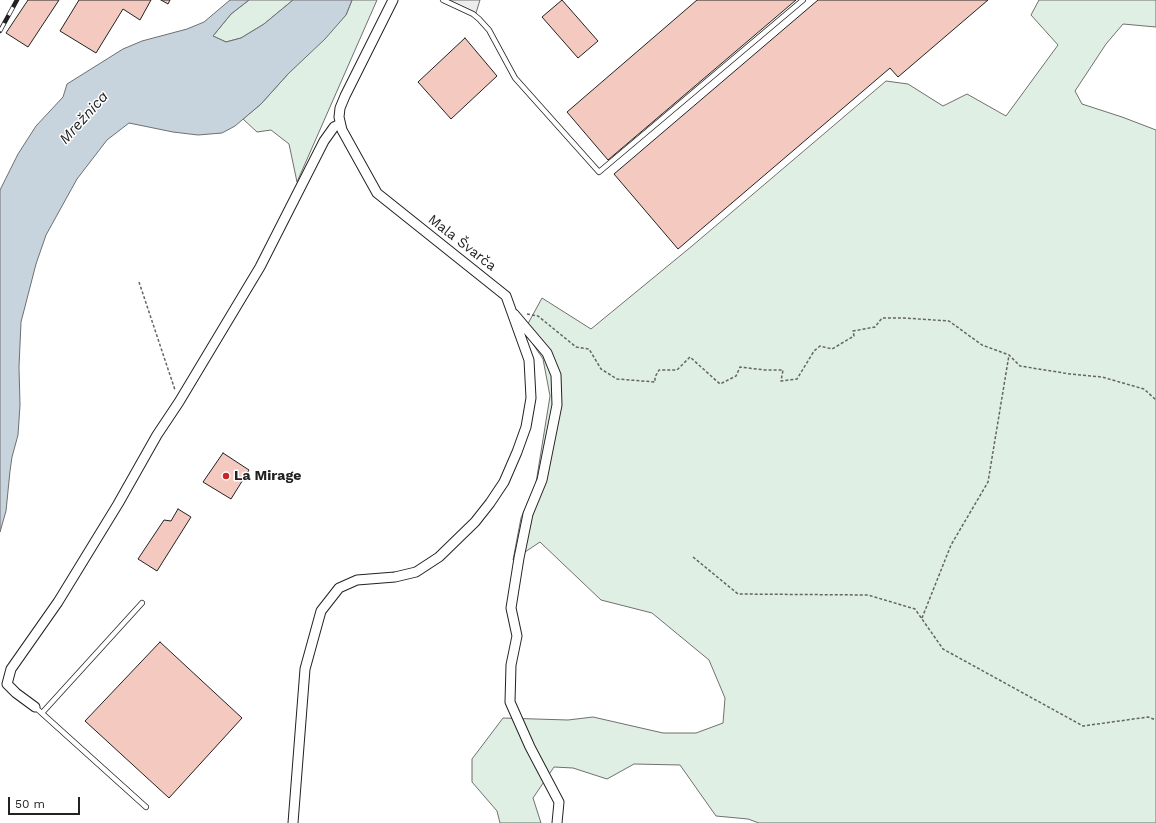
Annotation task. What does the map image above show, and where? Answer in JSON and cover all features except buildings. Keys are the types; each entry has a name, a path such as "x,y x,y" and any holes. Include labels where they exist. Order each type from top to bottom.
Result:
{"street":[{"path":"39,710 16,693 7,684 11,669 58,602 260,266 324,141 334,127 340,124 340,108 345,96 393,0"},
{"name":"Mala Švarča","path":"293,823 305,669 321,611 339,588 357,580 395,577 416,572 439,557 475,522 490,504 504,482 526,427 531,398 529,360 506,296 377,193 340,124"},
{"path":"512,311 547,353 556,375 557,405 542,480 528,514 511,608 517,636 511,665 510,702 530,747 559,802 557,823"}],"lane":[{"path":"443,0 473,14 484,24 489,30 515,78 598,172 803,0"},
{"path":"142,603 39,710 146,808"}],"path":[{"path":"139,282 179,402"},
{"path":"512,311 538,316 576,347 589,349 602,370 616,379 655,382 655,377 659,370 676,370 690,357 720,384 736,376 740,367 765,370 783,370 781,381 797,379 814,351 820,346 832,349 854,336 854,331 875,327 882,318 904,318 949,321 982,345 1009,356 1020,366 1070,374 1102,377 1144,389 1156,400"},
{"path":"922,619 951,545 988,482 1009,356"},
{"path":"693,557 738,594 868,595 915,609 943,649 1083,726 1148,718 1156,720"}],"green space":[{"path":"249,0 293,0 264,24 241,38 226,42 213,36 231,14"},
{"path":"352,0 377,0 297,182 289,144 271,130 257,132 243,119 261,104 346,15"},
{"path":"1039,0 1156,0 1156,27 1123,24 1106,44 1075,91 1082,104 1156,130 1156,823 759,823 748,819 716,816 680,765 634,764 607,779 573,768 554,767 533,798 541,823 500,823 497,811 472,782 472,759 503,718 568,720 593,717 663,733 696,733 723,723 725,698 709,660 652,613 601,600 540,542 513,560 521,518 536,483 550,396 543,359 524,331 542,298 591,329 692,246 886,81 908,84 943,106 967,94 1006,116 1058,45 1031,15"}],"shaded area":[{"path":"449,0 480,0 476,13"}],"water":[{"name":"Mrežnica","path":"230,0 249,0 231,14 213,36 226,42 241,38 264,24 293,0 352,0 346,15 325,39 288,74 261,104 235,126 222,133 198,135 173,132 129,123 107,140 77,179 46,235 36,264 21,322 19,367 20,405 18,435 12,457 6,511 0,532 0,190 18,154 36,126 63,97 67,84 123,49 142,41 187,29 204,22"}],"railway":[{"path":"0,31 17,0"}],"place":[{"name":"La Mirage","path":"226,476"}]}
